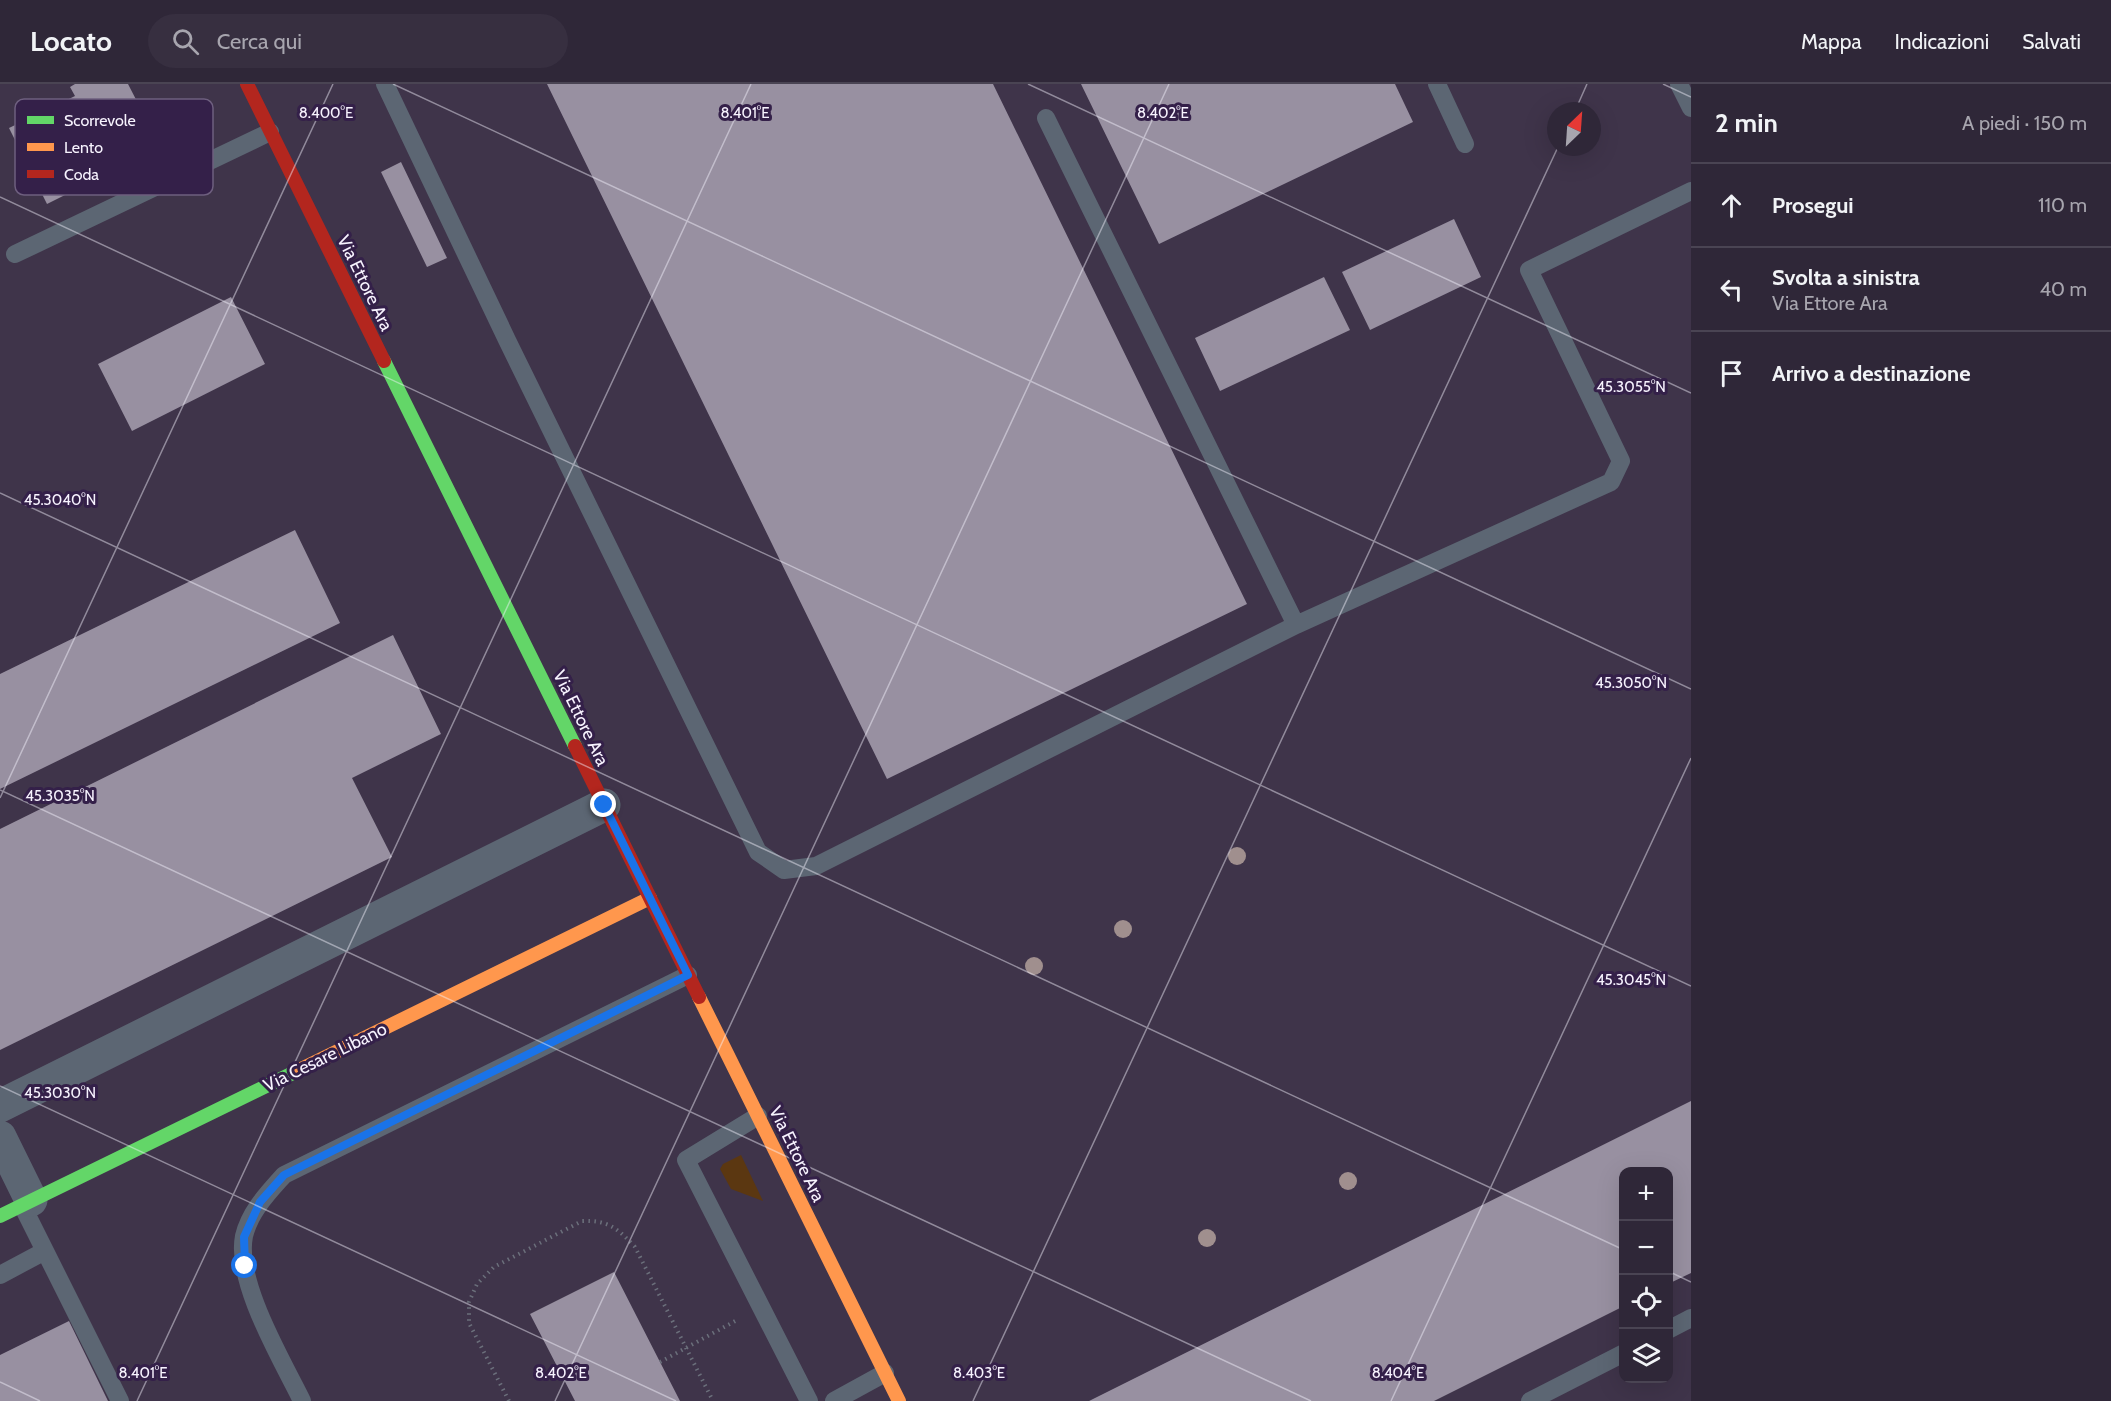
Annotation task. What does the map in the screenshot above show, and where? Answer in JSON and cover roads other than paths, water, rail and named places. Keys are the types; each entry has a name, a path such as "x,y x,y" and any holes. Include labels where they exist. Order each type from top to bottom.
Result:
{"street":[{"name":"Via Ettore Ara","path":"247,84 899,1401"},
{"path":"0,1106 604,805"},
{"name":"Via Cesare Libano","path":"0,1216 650,898"},
{"path":"0,1137 27,1202"}],"lane":[{"path":"385,84 507,340 758,852 784,870 816,866 1296,625 1611,482 1621,461 1529,270 1691,191"},
{"path":"1437,84 1465,144"},
{"path":"1679,84 1691,108"},
{"path":"1046,118 1296,625"},
{"path":"213,159 270,132"},
{"path":"15,254 138,195"},
{"path":"302,1401 256,1309 245,1266 244,1237 260,1202 284,1175 688,975"},
{"path":"758,1116 686,1160 809,1401"},
{"path":"27,1202 45,1251 120,1401"},
{"path":"0,1275 45,1251"},
{"path":"1670,1329 1691,1318"},
{"path":"1530,1401 1619,1355"},
{"path":"834,1401 885,1373"}]}
